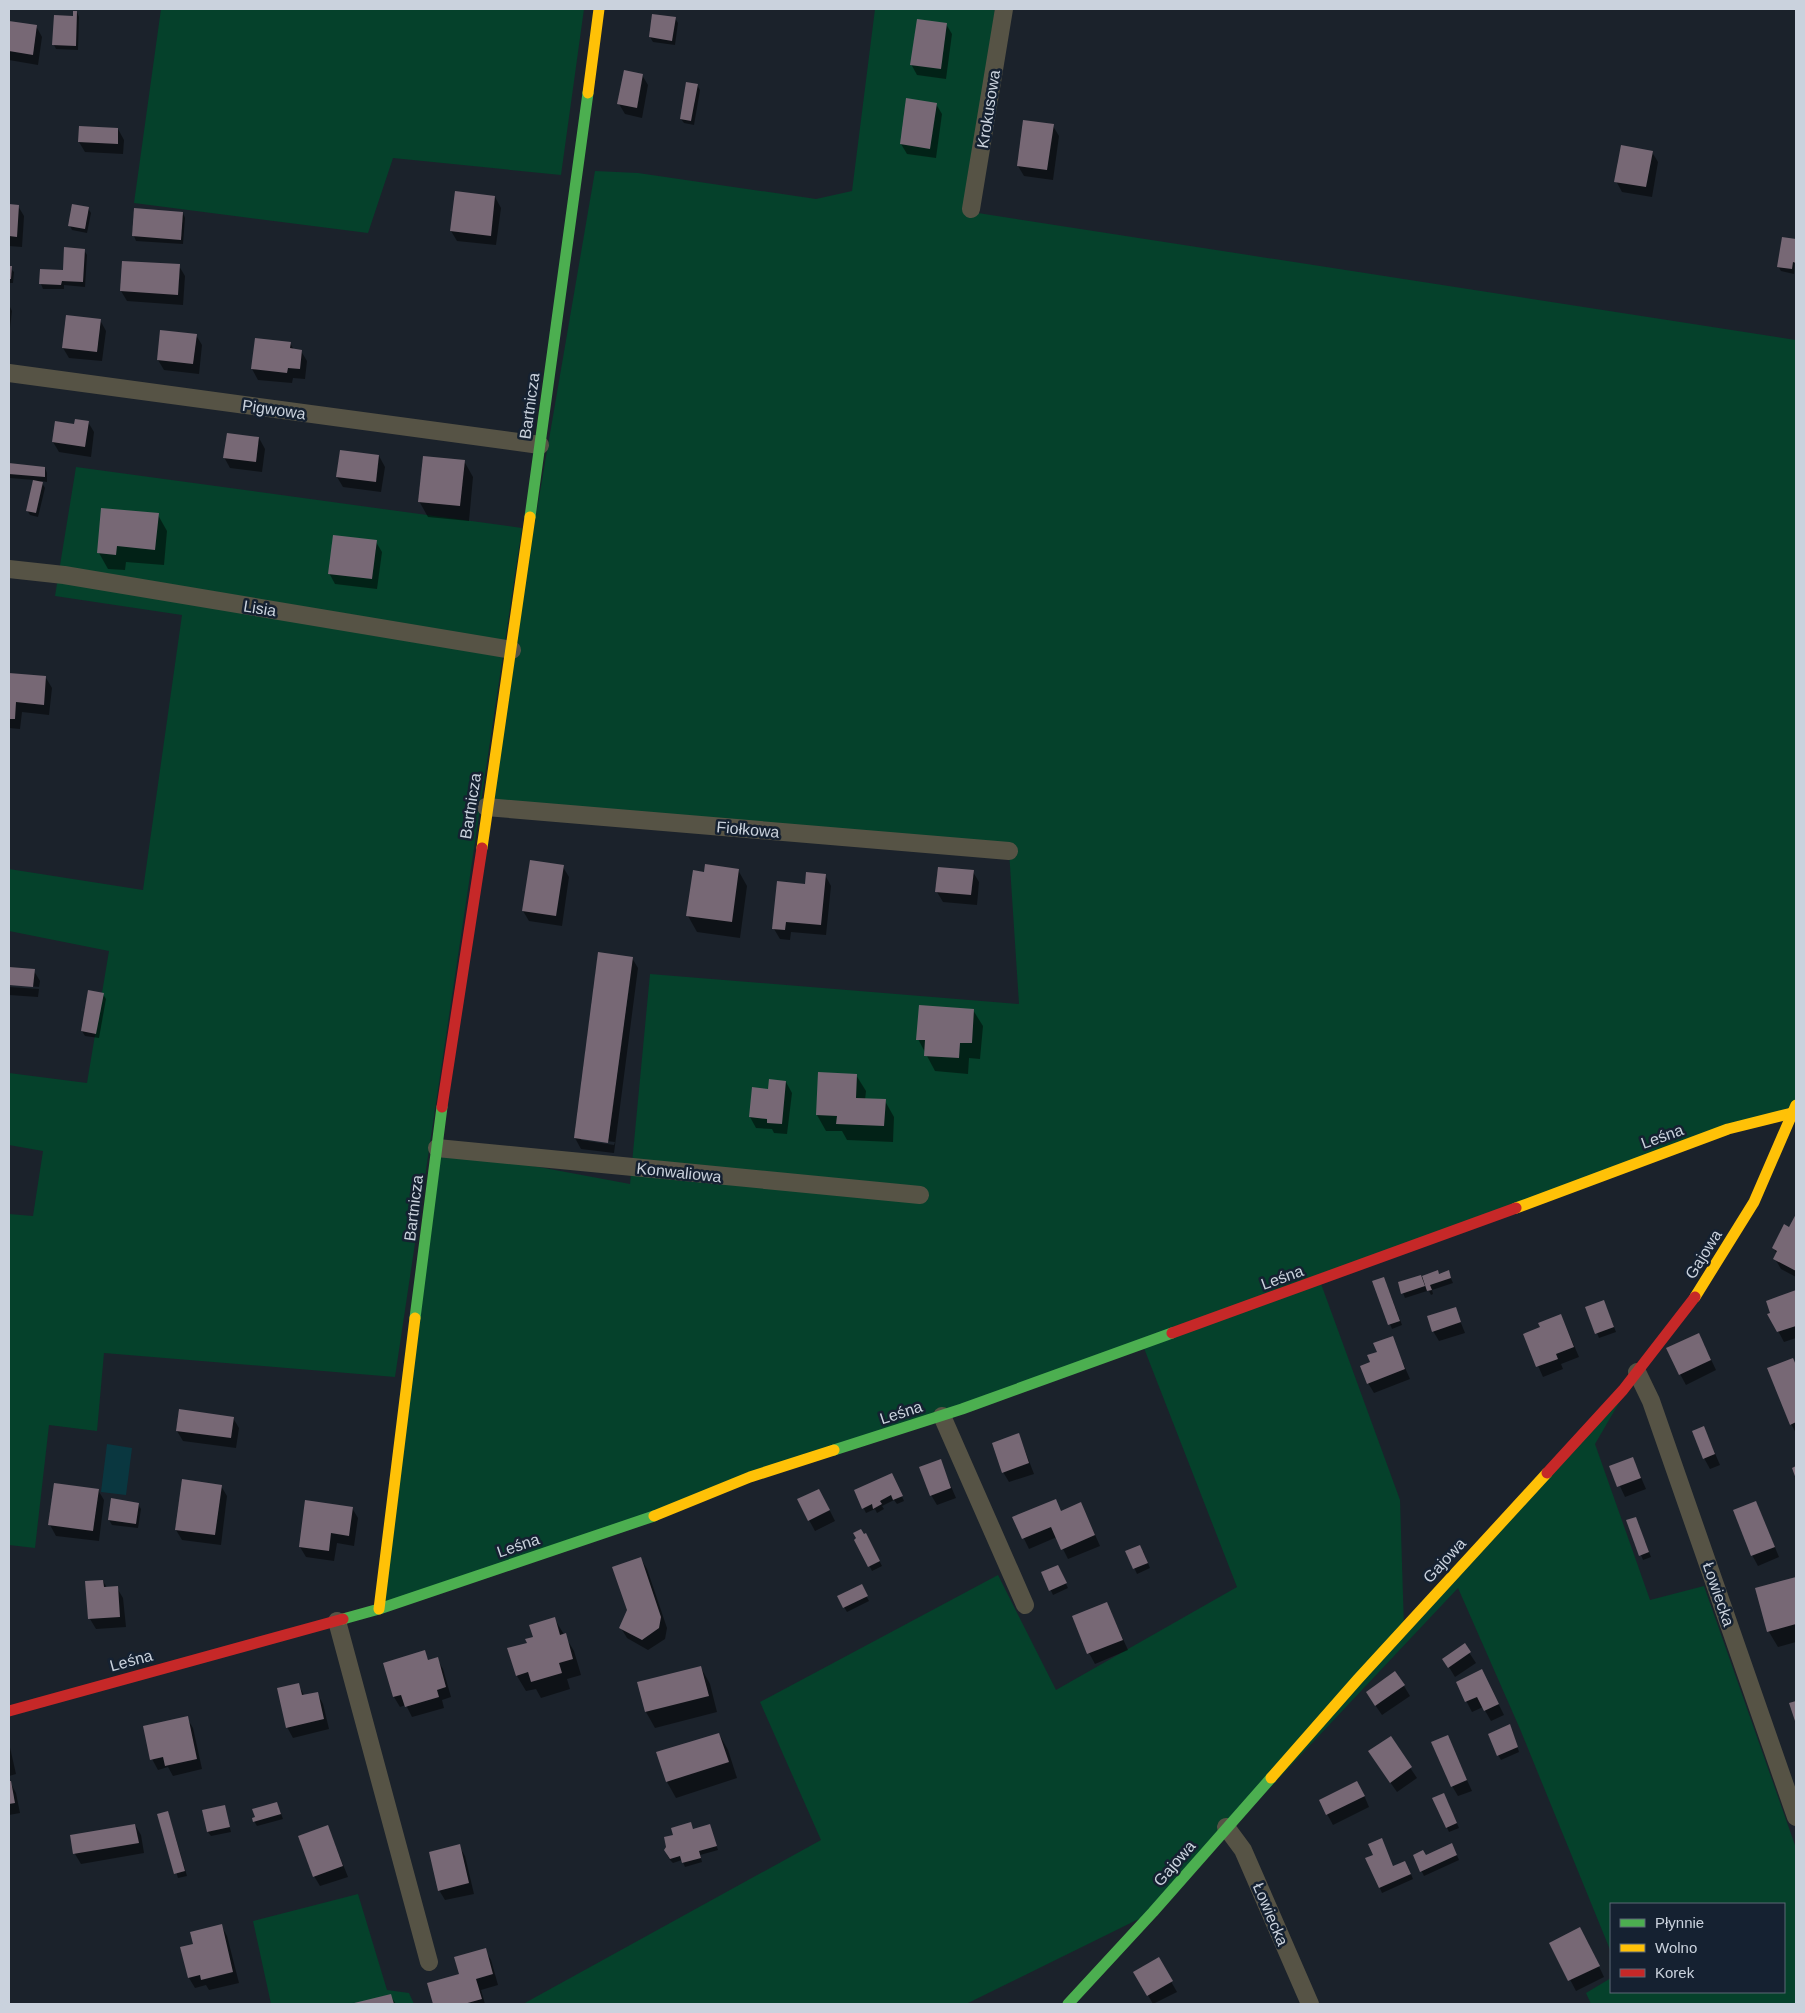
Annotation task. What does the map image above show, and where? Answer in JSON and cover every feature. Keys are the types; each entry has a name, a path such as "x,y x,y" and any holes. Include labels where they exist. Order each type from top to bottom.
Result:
{"street":[{"name":"Bartnicza","path":"379,1609 437,1148 486,807 512,650 599,9"},
{"name":"Krokusowa","path":"971,209 1004,9"},
{"name":"Pigwowa","path":"9,373 540,445"},
{"name":"Lisia","path":"9,569 64,575 512,650"},
{"name":"Fiołkowa","path":"486,807 1010,851"},
{"name":"Gajowa","path":"1068,2004 1637,1372 1696,1295 1754,1202 1795,1110"},
{"name":"Leśna","path":"9,1710 379,1609 652,1517 750,1477 942,1416 1329,1277 1728,1129 1795,1110"},
{"name":"Konwaliowa","path":"437,1148 920,1196"},
{"name":"Łowiecka","path":"1637,1372 1651,1400 1796,1817"},
{"path":"942,1416 1025,1605"},
{"path":"337,1621 429,1962"},
{"name":"Łowiecka","path":"1226,1827 1243,1850 1310,2004"}],"green space":[{"path":"161,9 584,9 561,175 393,158 368,233 134,203"},
{"path":"875,9 995,9 965,211 1796,340 1796,1105 1320,1281 1400,1500 1404,1627 1637,1372 1595,1444 1650,1600 1704,1586 1796,1848 1796,2004 1591,2004 1586,1993 1610,1979 1610,1993 1785,1993 1785,1903 1610,1903 1610,1950 1520,1729 1458,1588 1153,1912 966,2004 523,2004 821,1840 760,1702 998,1575 1056,1690 1237,1587 1142,1343 379,1609 437,1148 630,1184 650,974 1019,1004 1009,851 486,807 595,171 638,173 816,199 852,191"},
{"path":"76,467 522,528 395,1377 104,1353 97,1431 49,1425 35,1548 9,1545 9,1214 33,1216 43,1151 9,1145 9,1073 87,1083 109,951 9,931 9,869 143,890 182,615 55,596"},
{"path":"358,1894 387,1990 409,1993 414,2004 271,2004 253,1921"}],"water":[{"path":"107,1444 132,1448 126,1495 101,1492"}],"building":[{"path":"73,11 77,11 76,46 52,45 54,15 73,16"},
{"path":"652,14 676,17 672,41 649,37"},
{"path":"917,19 947,23 941,69 910,65"},
{"path":"9,21 37,25 33,55 9,51"},
{"path":"624,70 643,74 637,108 617,104"},
{"path":"686,82 698,84 691,121 680,119"},
{"path":"906,98 937,103 930,149 900,144"},
{"path":"1023,120 1054,124 1047,170 1017,166"},
{"path":"79,126 118,128 118,144 78,142"},
{"path":"1621,145 1653,151 1646,187 1614,182"},
{"path":"455,191 495,196 491,236 450,231"},
{"path":"9,204 19,205 17,237 9,236"},
{"path":"72,204 89,207 85,229 68,226"},
{"path":"134,208 183,212 181,240 132,236"},
{"path":"1782,237 1796,239 1796,263 1793,262 1792,269 1777,267"},
{"path":"64,247 85,249 83,282 62,281 61,285 39,284 40,269 63,270"},
{"path":"122,261 180,264 178,295 120,291"},
{"path":"9,266 12,266 11,279 9,279"},
{"path":"66,315 101,319 97,352 62,348"},
{"path":"160,330 197,334 193,364 157,360"},
{"path":"255,338 291,342 290,348 302,350 300,369 288,368 287,373 251,369"},
{"path":"75,419 89,421 85,447 52,442 55,421 74,424"},
{"path":"227,433 259,437 256,462 223,458"},
{"path":"340,450 379,455 376,482 336,477"},
{"path":"423,456 465,460 460,506 418,502"},
{"path":"9,463 45,467 45,477 9,474"},
{"path":"33,480 43,482 36,513 26,511"},
{"path":"101,508 159,513 155,550 117,546 116,555 97,553"},
{"path":"333,535 377,540 372,579 328,574"},
{"path":"9,673 46,676 44,705 16,702 15,719 9,719"},
{"path":"530,860 564,865 556,916 522,911"},
{"path":"705,864 739,869 732,922 686,916 693,870 704,872"},
{"path":"938,867 974,870 971,895 935,892"},
{"path":"806,872 826,874 821,925 786,922 785,930 772,929 777,881 805,884"},
{"path":"598,952 633,957 608,1143 574,1138"},
{"path":"9,967 35,969 33,987 9,985"},
{"path":"88,990 104,993 96,1034 81,1031"},
{"path":"919,1005 974,1009 972,1043 960,1043 959,1058 924,1056 925,1040 916,1040"},
{"path":"818,1072 857,1074 856,1098 886,1099 884,1126 836,1124 837,1116 816,1115"},
{"path":"769,1079 786,1081 782,1124 767,1123 767,1119 749,1117 752,1087 768,1089"},
{"path":"1796,1214 1796,1271 1773,1259 1777,1251 1772,1248 1784,1224 1789,1227"},
{"path":"1438,1270 1439,1274 1449,1270 1451,1278 1430,1285 1432,1290 1427,1291 1422,1276"},
{"path":"1421,1275 1425,1286 1401,1294 1398,1282"},
{"path":"1384,1277 1400,1321 1388,1325 1372,1281"},
{"path":"1796,1290 1796,1326 1777,1332 1767,1314 1770,1313 1766,1301"},
{"path":"1604,1300 1614,1327 1595,1334 1585,1307"},
{"path":"1456,1307 1461,1322 1432,1332 1427,1316"},
{"path":"1561,1314 1574,1347 1556,1354 1558,1359 1536,1367 1523,1334 1540,1327 1538,1323"},
{"path":"1699,1333 1711,1360 1679,1375 1666,1348"},
{"path":"1393,1336 1405,1369 1367,1384 1360,1366 1370,1362 1367,1355 1377,1352 1373,1343"},
{"path":"1793,1358 1796,1365 1796,1422 1790,1425 1767,1368"},
{"path":"179,1409 234,1417 231,1438 176,1431"},
{"path":"1704,1426 1715,1454 1703,1459 1692,1431"},
{"path":"1019,1433 1029,1463 1002,1473 992,1443"},
{"path":"1633,1457 1641,1478 1617,1487 1609,1466"},
{"path":"941,1459 951,1488 930,1496 919,1467"},
{"path":"1796,1466 1796,1479 1792,1468"},
{"path":"892,1473 903,1496 893,1500 891,1495 880,1501 882,1504 873,1509 872,1504 862,1509 854,1490"},
{"path":"182,1479 222,1485 215,1535 175,1530"},
{"path":"54,1483 99,1489 93,1531 48,1525"},
{"path":"819,1489 830,1510 808,1521 797,1499"},
{"path":"111,1498 139,1503 136,1524 108,1520"},
{"path":"1056,1499 1061,1511 1081,1502 1095,1535 1061,1550 1051,1527 1022,1539 1012,1517"},
{"path":"305,1500 353,1507 349,1536 331,1533 329,1551 299,1547"},
{"path":"1756,1501 1775,1547 1751,1556 1733,1510"},
{"path":"1636,1517 1649,1552 1639,1556 1626,1520"},
{"path":"861,1529 864,1534 866,1533 880,1561 868,1567 854,1540 856,1538 853,1533"},
{"path":"1140,1545 1148,1563 1133,1569 1125,1551"},
{"path":"641,1557 661,1617 659,1628 642,1640 619,1628 627,1610 612,1567"},
{"path":"1058,1565 1067,1583 1049,1591 1041,1572"},
{"path":"1796,1577 1796,1624 1767,1632 1755,1588"},
{"path":"103,1580 104,1587 118,1586 120,1617 88,1619 85,1581"},
{"path":"862,1584 868,1596 843,1608 837,1596"},
{"path":"1107,1602 1123,1640 1087,1654 1072,1616"},
{"path":"555,1617 560,1635 566,1633 573,1659 559,1663 562,1673 531,1682 528,1672 516,1676 507,1648 527,1643 525,1639 533,1637 529,1625"},
{"path":"1465,1643 1471,1652 1448,1668 1442,1659"},
{"path":"425,1650 428,1660 438,1657 446,1687 437,1690 439,1697 405,1707 401,1695 393,1697 383,1663"},
{"path":"701,1666 709,1696 645,1712 637,1682"},
{"path":"1482,1669 1499,1704 1484,1711 1477,1697 1465,1702 1456,1682"},
{"path":"1395,1671 1405,1685 1375,1706 1366,1692"},
{"path":"299,1683 302,1695 318,1692 324,1719 286,1728 277,1688"},
{"path":"1796,1701 1796,1724 1789,1703"},
{"path":"188,1716 197,1759 165,1766 163,1757 150,1760 143,1726"},
{"path":"1510,1724 1518,1747 1497,1756 1488,1734"},
{"path":"719,1733 729,1762 666,1782 656,1752"},
{"path":"1448,1735 1467,1780 1451,1787 1431,1742"},
{"path":"1391,1736 1412,1767 1390,1783 1368,1751"},
{"path":"9,1781 11,1781 15,1803 9,1804"},
{"path":"1357,1781 1365,1796 1326,1815 1319,1800"},
{"path":"1444,1793 1457,1823 1446,1828 1432,1798"},
{"path":"277,1802 281,1814 253,1822 252,1818 255,1817 252,1809"},
{"path":"225,1805 230,1827 207,1832 202,1810"},
{"path":"168,1811 185,1871 174,1874 157,1814"},
{"path":"691,1822 693,1829 710,1824 717,1846 699,1851 701,1858 682,1863 680,1856 670,1859 664,1850 666,1847 664,1837 673,1835 671,1828"},
{"path":"135,1824 139,1843 73,1854 70,1835"},
{"path":"328,1825 343,1866 313,1877 298,1836"},
{"path":"1382,1838 1393,1866 1405,1861 1411,1874 1379,1888 1365,1858 1373,1855 1368,1844"},
{"path":"1452,1843 1457,1855 1420,1872 1413,1855 1423,1850 1426,1855"},
{"path":"460,1844 469,1883 438,1891 429,1852"},
{"path":"222,1924 233,1972 201,1980 200,1975 188,1978 180,1947 193,1944 190,1932"},
{"path":"1580,1927 1600,1966 1568,1981 1549,1943"},
{"path":"486,1948 493,1974 476,1979 482,1999 464,2004 433,2004 427,1983 459,1974 454,1957"},
{"path":"1159,1957 1173,1981 1147,1996 1133,1972"},
{"path":"391,1994 394,2004 350,2004"}],"traffic: fast":[{"path":"530,517 588,93"},
{"path":"415,1318 442,1107"},
{"path":"834,1450 962,1409 1172,1333"},
{"path":"343,1619 379,1609 654,1516"},
{"path":"1068,2004 1153,1912 1271,1778"}],"traffic: slow":[{"path":"588,93 599,9"},
{"path":"482,848 530,517"},
{"path":"1695,1297 1754,1202 1796,1105"},
{"path":"1516,1208 1728,1129 1796,1112"},
{"path":"379,1609 415,1318"},
{"path":"654,1516 750,1477 834,1450"},
{"path":"1271,1778 1358,1679 1547,1473"}],"traffic: jam":[{"path":"442,1107 482,848"},
{"path":"1172,1333 1516,1208"},
{"path":"1547,1473 1623,1390 1695,1297"},
{"path":"9,1711 343,1619"}]}
